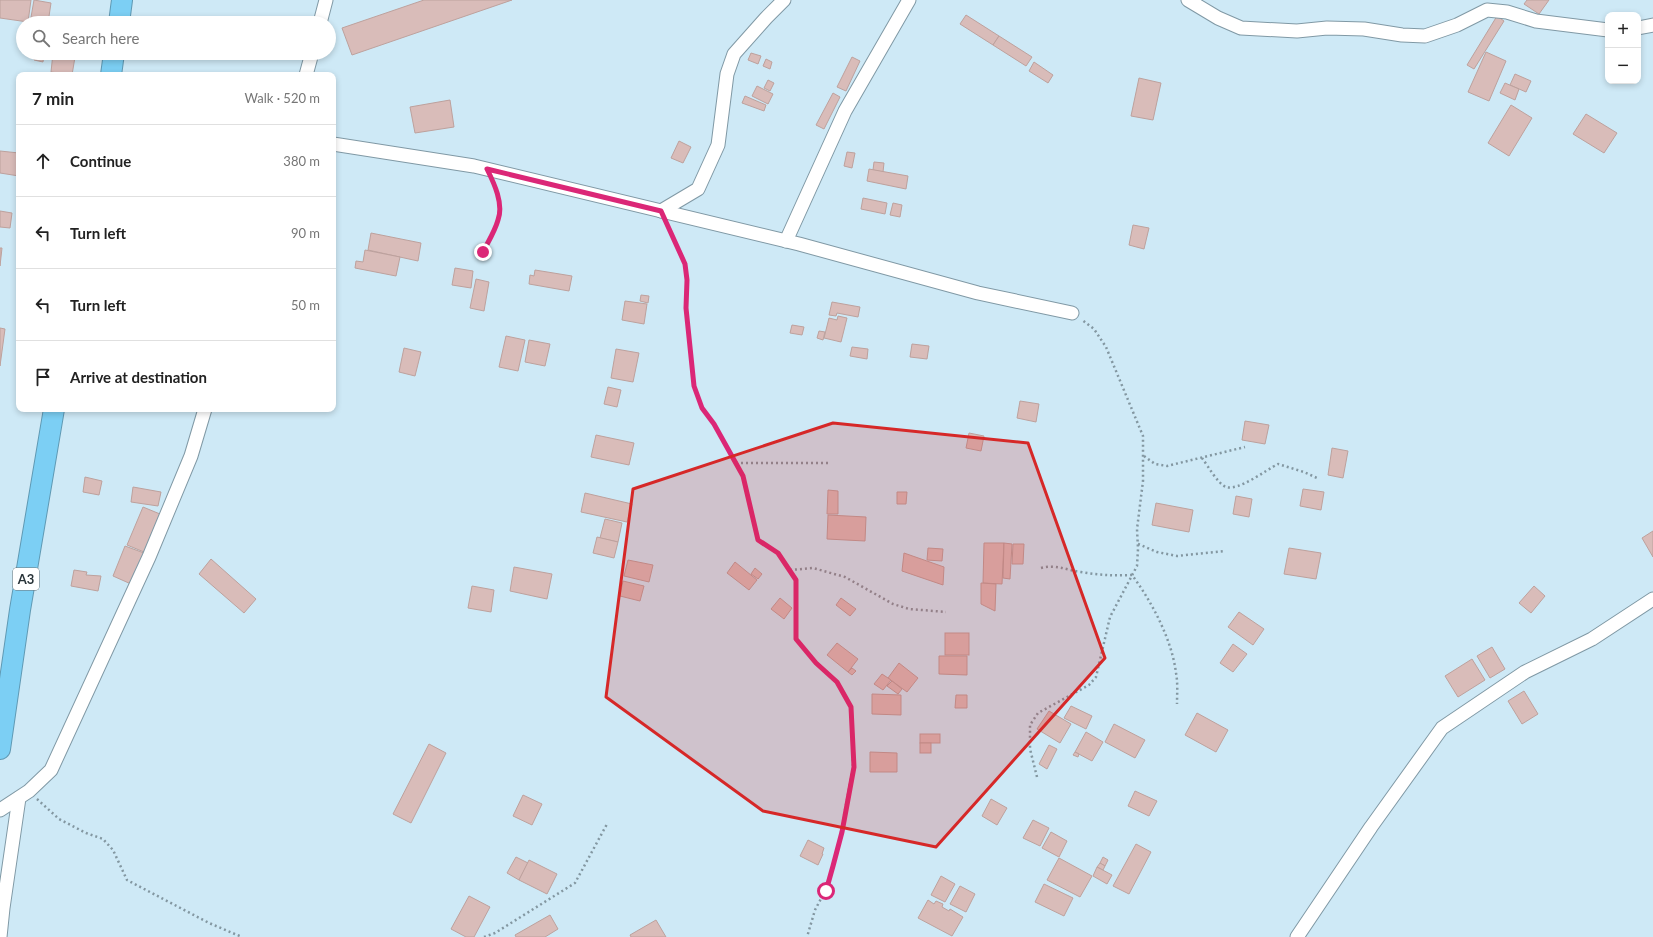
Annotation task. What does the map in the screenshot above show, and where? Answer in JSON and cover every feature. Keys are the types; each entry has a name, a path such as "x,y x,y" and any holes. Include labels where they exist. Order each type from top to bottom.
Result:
{"highway":[{"path":"120,16 122,0"},
{"path":"111,72 113,60"},
{"name":"A3","path":"1,739 20,610 53,412"}],"street":[{"path":"322,16 326,0"},
{"path":"661,211 698,189 718,144 728,74 734,54 784,0"},
{"path":"786,241 845,112 909,0"},
{"path":"1188,0 1218,18 1241,28 1297,31 1327,28 1364,28 1402,35 1425,36 1457,25 1487,10 1508,12 1536,21 1605,30"},
{"path":"1641,27 1653,24"},
{"path":"307,72 310,60"},
{"path":"336,144 487,169 786,241 978,293 1072,313"},
{"path":"0,810 24,795 44,778 54,764 149,557 191,456 204,412"},
{"path":"1297,937 1371,827 1442,728 1525,672 1592,639 1653,599"},
{"path":"0,937 3,908 24,795"}],"path":[{"path":"483,252 499,219 499,203 495,185 487,169"},
{"path":"661,211 685,264 687,280 686,308 694,386 702,408 714,424 743,476 758,540 778,553 796,580 796,639 816,663 837,682 851,707 854,767 842,832 826,891 815,910 807,937"},
{"path":"1037,777 1030,749 1030,725 1038,713 1089,685 1096,677 1110,617 1137,566 1137,529 1143,481 1143,436 1106,347 1094,328 1072,313"},
{"path":"1144,456 1155,464 1167,466 1245,447"},
{"path":"1202,458 1216,477 1226,487 1235,488 1278,464 1304,472 1317,478"},
{"path":"736,463 829,463"},
{"path":"1138,544 1157,552 1177,556 1225,551"},
{"path":"1041,568 1051,566 1111,577 1132,575"},
{"path":"789,570 813,568 845,577 898,606 909,609 946,612"},
{"path":"1132,575 1158,616 1172,654 1177,674 1177,704"},
{"path":"24,795 59,819 86,833 103,839 113,850 127,880 209,923 242,937"},
{"path":"484,937 495,933 575,883 607,824"}],"highlighted area":[{"path":"833,423 1028,443 1105,658 936,847 763,811 606,697 633,489"}],"building":[{"path":"0,0 31,0 29,16 16,16 16,20 0,18"},
{"path":"34,0 51,3 49,16 31,16"},
{"path":"424,0 512,0 352,55 342,28"},
{"path":"1527,0 1549,0 1539,14 1524,4"},
{"path":"966,15 999,36 993,45 960,24"},
{"path":"1497,16 1504,21 1474,69 1467,65"},
{"path":"999,36 1032,57 1026,66 993,45"},
{"path":"1486,52 1506,61 1489,101 1468,92"},
{"path":"751,53 761,56 758,64 748,60"},
{"path":"852,57 860,61 846,91 837,87"},
{"path":"766,59 772,62 770,69 763,66"},
{"path":"52,60 74,60 72,72 51,72"},
{"path":"1034,62 1053,75 1048,83 1029,71"},
{"path":"1515,74 1531,81 1526,92 1510,85"},
{"path":"1139,78 1161,83 1153,120 1131,116"},
{"path":"768,80 774,83 770,91 764,88"},
{"path":"1505,83 1519,89 1515,100 1500,93"},
{"path":"757,86 773,94 768,104 752,96"},
{"path":"833,93 840,97 824,129 816,125"},
{"path":"745,96 766,105 764,111 742,103"},
{"path":"450,100 454,127 415,133 410,107"},
{"path":"1511,105 1532,118 1509,156 1488,143"},
{"path":"1586,114 1617,133 1604,153 1573,134"},
{"path":"679,141 691,147 683,163 671,158"},
{"path":"0,151 16,153 16,176 0,173"},
{"path":"847,152 855,153 852,168 844,166"},
{"path":"874,162 884,163 883,172 873,170"},
{"path":"869,169 908,176 906,189 867,181"},
{"path":"863,198 887,203 885,214 861,209"},
{"path":"893,203 902,205 900,217 890,215"},
{"path":"0,211 12,213 10,228 0,227"},
{"path":"1133,225 1149,228 1144,249 1129,245"},
{"path":"371,233 421,243 418,261 368,250"},
{"path":"0,248 2,248 0,266"},
{"path":"365,250 400,257 396,276 355,268 356,261 363,262"},
{"path":"455,268 473,271 471,288 452,285"},
{"path":"535,270 572,276 569,291 529,284 530,275 534,276"},
{"path":"476,279 489,282 484,311 470,308"},
{"path":"641,295 649,296 648,303 640,301"},
{"path":"625,301 647,304 644,324 622,320"},
{"path":"832,302 860,307 858,317 837,313 836,316 829,315"},
{"path":"838,316 847,318 841,342 824,338 829,318 837,320"},
{"path":"792,325 804,327 802,335 790,333"},
{"path":"0,328 5,329 0,366"},
{"path":"819,331 825,332 823,340 817,338"},
{"path":"506,336 525,340 518,371 499,367"},
{"path":"529,340 550,344 545,366 525,362"},
{"path":"912,344 929,346 927,359 910,357"},
{"path":"852,347 868,349 867,359 850,356"},
{"path":"404,348 421,352 415,376 399,372"},
{"path":"616,349 639,353 633,382 611,378"},
{"path":"608,387 621,390 617,407 604,404"},
{"path":"1020,401 1039,404 1036,422 1017,418"},
{"path":"1245,421 1269,425 1265,444 1242,440"},
{"path":"969,433 984,436 981,451 966,448"},
{"path":"596,435 634,443 629,465 591,457"},
{"path":"1332,448 1348,451 1343,478 1328,475"},
{"path":"85,477 102,481 99,495 83,492"},
{"path":"133,487 161,492 158,506 131,502"},
{"path":"1303,489 1324,492 1321,510 1300,506"},
{"path":"828,490 838,491 838,514 827,514"},
{"path":"897,492 907,492 906,504 897,504"},
{"path":"585,493 632,504 627,522 581,512"},
{"path":"1236,496 1252,499 1249,517 1233,514"},
{"path":"1156,503 1193,510 1189,532 1152,525"},
{"path":"143,507 160,514 144,552 127,545"},
{"path":"828,515 866,517 865,541 827,539"},
{"path":"605,519 622,523 618,542 600,538"},
{"path":"1653,531 1653,557 1642,538"},
{"path":"597,537 618,542 614,558 593,553"},
{"path":"984,543 1004,543 1002,584 983,583"},
{"path":"1004,543 1012,544 1010,579 1003,578"},
{"path":"1013,544 1024,544 1023,564 1012,564"},
{"path":"125,546 144,553 131,584 113,576"},
{"path":"928,548 943,549 942,561 927,560"},
{"path":"1289,548 1321,553 1316,579 1284,574"},
{"path":"904,553 944,567 943,585 902,571"},
{"path":"211,559 256,599 244,613 199,574"},
{"path":"628,560 653,565 649,582 624,576"},
{"path":"735,562 757,580 749,590 727,573"},
{"path":"514,567 552,574 547,599 510,591"},
{"path":"755,568 762,574 758,579 751,574"},
{"path":"74,570 87,572 86,575 101,576 98,591 71,586"},
{"path":"623,581 644,586 640,601 620,596"},
{"path":"981,583 996,584 995,611 981,604"},
{"path":"472,586 494,590 491,612 468,608"},
{"path":"1534,586 1545,596 1531,613 1519,603"},
{"path":"780,598 792,608 784,619 771,609"},
{"path":"841,598 856,609 850,616 836,605"},
{"path":"1239,612 1264,629 1253,645 1228,627"},
{"path":"945,633 969,633 969,655 945,655"},
{"path":"837,643 858,659 848,672 827,655"},
{"path":"1233,644 1247,654 1233,672 1220,663"},
{"path":"1492,647 1505,669 1490,678 1477,656"},
{"path":"939,656 967,656 967,675 939,674"},
{"path":"1472,659 1485,680 1458,697 1445,676"},
{"path":"899,663 918,678 907,692 888,678"},
{"path":"852,668 856,671 852,675 848,672"},
{"path":"882,674 891,680 883,690 874,684"},
{"path":"892,681 902,689 898,694 887,686"},
{"path":"1524,691 1538,714 1522,724 1508,701"},
{"path":"872,694 901,695 901,715 872,714"},
{"path":"956,695 967,695 967,708 955,708"},
{"path":"1071,706 1092,716 1086,729 1064,718"},
{"path":"1049,711 1071,724 1060,743 1037,729"},
{"path":"1197,713 1228,730 1216,752 1185,735"},
{"path":"1114,724 1145,740 1135,758 1105,742"},
{"path":"1086,732 1103,742 1092,761 1075,752"},
{"path":"920,734 940,734 940,743 920,743"},
{"path":"920,743 931,743 931,753 920,753"},
{"path":"429,744 446,753 411,823 393,814"},
{"path":"1049,745 1057,749 1047,769 1039,764"},
{"path":"870,752 897,753 897,772 870,772"},
{"path":"1075,752 1079,754 1078,757 1073,755"},
{"path":"1135,791 1157,801 1149,816 1128,806"},
{"path":"523,795 542,804 532,825 513,816"},
{"path":"991,799 1007,808 997,825 982,816"},
{"path":"1033,820 1049,828 1040,846 1023,838"},
{"path":"1051,832 1067,841 1059,857 1042,848"},
{"path":"808,840 824,848 818,865 800,856"},
{"path":"1136,844 1151,852 1129,894 1113,886"},
{"path":"516,857 528,863 519,880 507,873"},
{"path":"1103,857 1108,860 1105,866 1100,863"},
{"path":"1059,858 1092,876 1080,897 1047,880"},
{"path":"529,860 557,874 547,894 519,880"},
{"path":"1100,863 1105,866 1103,870 1097,867"},
{"path":"1097,867 1112,875 1107,884 1093,876"},
{"path":"941,876 955,884 945,902 931,895"},
{"path":"1044,884 1073,898 1064,916 1035,902"},
{"path":"960,886 975,894 966,912 950,904"},
{"path":"469,896 490,907 474,937 466,937 451,929"},
{"path":"928,900 934,904 936,901 943,904 942,907 949,911 950,909 963,917 952,936 918,918"},
{"path":"550,915 558,929 545,937 516,937 515,935"},
{"path":"656,920 666,937 631,937 630,935"}],"route":[{"path":"483,252 499,219 499,203 495,185 487,169 661,211 685,264 687,280 686,308 694,386 702,408 714,424 743,476 758,540 778,553 796,580 796,639 816,663 837,682 851,707 854,767 842,832 826,891"}]}
